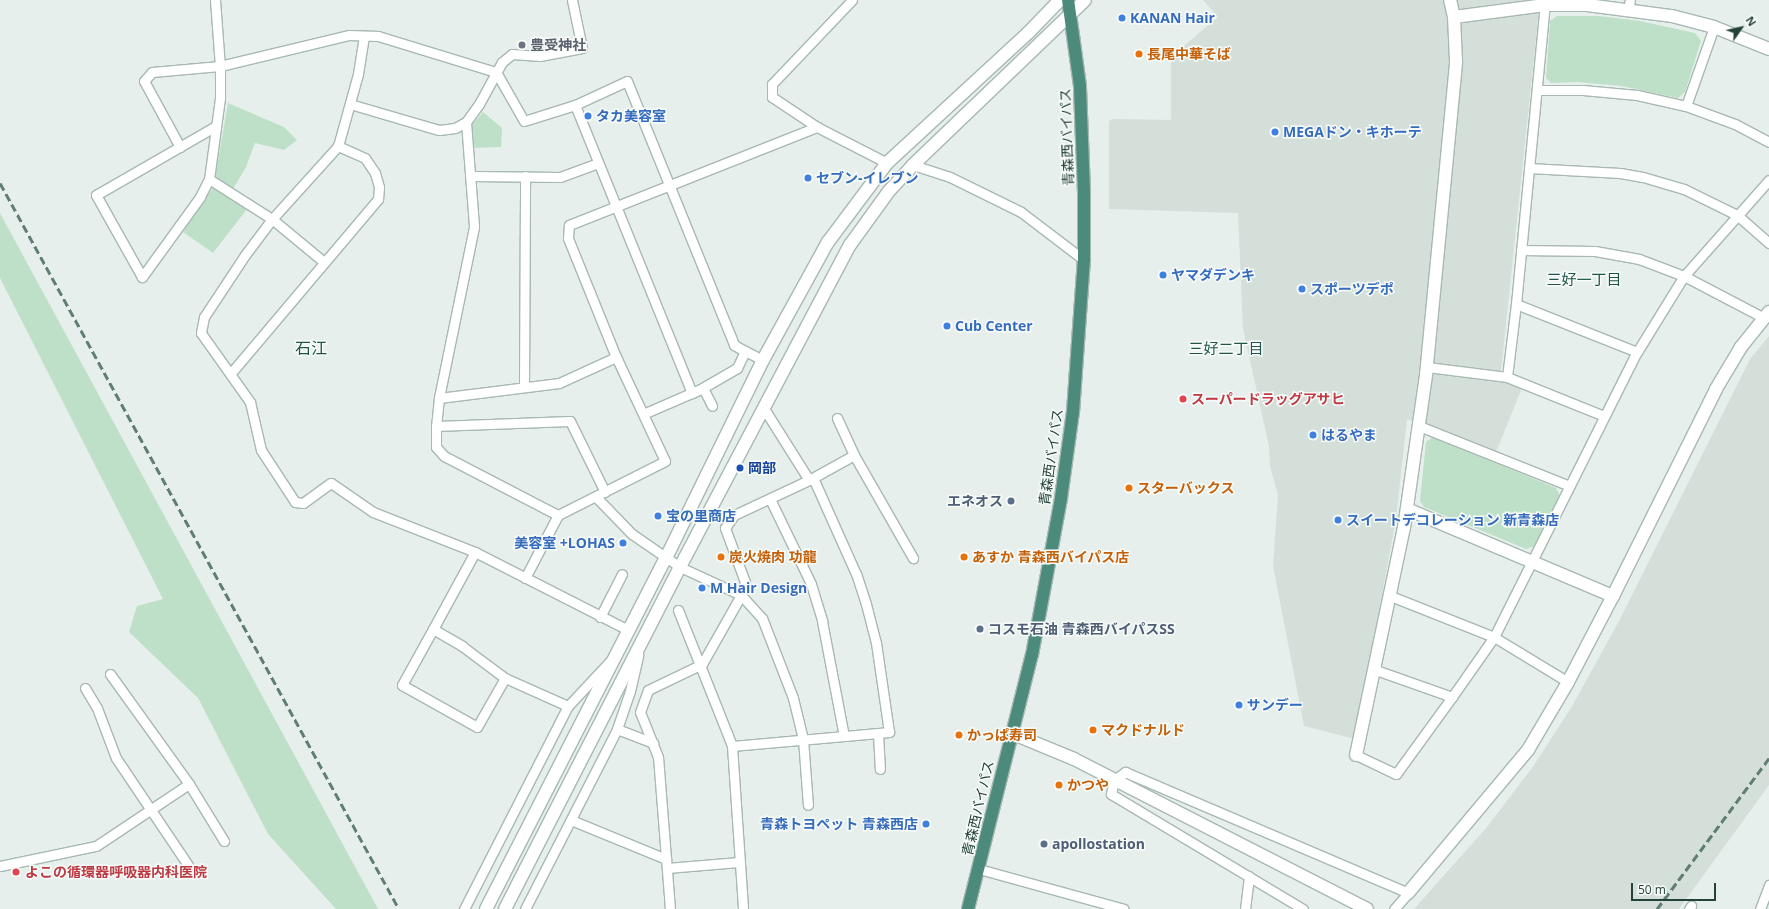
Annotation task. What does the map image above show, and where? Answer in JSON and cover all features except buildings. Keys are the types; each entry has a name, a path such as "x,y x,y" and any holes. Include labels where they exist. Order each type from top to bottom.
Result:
{"highway":[{"name":"青森西バイパス","path":"968,909 979,869 1011,732 1032,655 1061,498 1074,412 1084,260 1080,86 1068,0"}],"street":[{"path":"215,0 220,66 216,126 210,179 200,197 142,277 96,195 216,126"},
{"path":"350,104 439,130 455,128 466,122 479,104 502,62 512,54 540,56 582,48 572,0"},
{"path":"852,0 772,84 772,98 817,127 887,163"},
{"path":"486,909 666,558 763,360 828,242 887,163 1028,33 1060,0"},
{"path":"505,909 763,407 850,245 889,191 913,165 1085,0"},
{"path":"1450,0 1454,17 1456,61 1427,367 1407,509 1356,755 1396,774 1452,697 1494,637 1637,352 1684,276 1769,180"},
{"path":"1454,17 1545,5 1629,5 1714,27 1769,49"},
{"path":"1507,377 1538,90 1545,5"},
{"path":"1686,106 1714,27"},
{"path":"180,147 144,81 152,72 220,66 322,40 349,35 378,36 496,72 524,121 575,105 627,81 734,345 763,360"},
{"path":"364,36 358,74 338,146 272,219 204,317 201,333 231,373 250,402 261,450 295,502 303,502 331,483 373,512 475,552 628,630"},
{"path":"1538,90 1583,90 1637,95 1686,106 1734,124 1769,142"},
{"path":"575,105 692,393"},
{"path":"466,122 472,176 474,226 440,398 436,426 436,447 444,456 558,515"},
{"path":"525,578 558,515 665,461 616,357 568,238 569,225 670,187 817,127"},
{"path":"231,373 378,199 379,186 375,173 365,158 338,146"},
{"path":"472,176 560,177 598,163"},
{"path":"913,165 950,177 1021,212 1084,260"},
{"path":"1529,168 1620,173 1644,177 1684,189 1737,215 1769,243"},
{"path":"524,386 525,176"},
{"path":"210,179 272,219 324,262"},
{"path":"1394,909 1528,750 1568,682 1613,596 1716,389 1741,347 1766,315 1684,276 1639,259 1595,251 1521,250"},
{"path":"1516,304 1637,352"},
{"path":"643,414 703,388 736,368 745,351"},
{"path":"440,398 524,386 559,383 616,357"},
{"path":"1427,367 1507,377 1604,416"},
{"path":"703,388 712,406"},
{"path":"732,746 889,732 876,643 856,574 811,479 763,407"},
{"path":"837,418 854,455 913,558"},
{"path":"436,426 570,421 605,492"},
{"path":"1419,426 1570,486"},
{"path":"670,909 658,757 640,712 648,690 702,664 741,595 745,582 725,528 734,515 811,479 854,455"},
{"path":"596,497 632,534 680,567 741,595 762,618 793,698 804,739 808,805"},
{"path":"770,499 811,584 822,621 844,736"},
{"path":"1407,509 1613,596"},
{"path":"475,552 402,685 478,727 505,678"},
{"path":"600,617 622,574"},
{"path":"1388,595 1494,637 1568,682"},
{"path":"678,610 702,664 732,746 742,909"},
{"path":"433,629 462,646 505,678 568,706"},
{"path":"525,909 617,729 630,691 641,646"},
{"path":"464,909 568,706 615,656"},
{"path":"1373,669 1452,697"},
{"path":"110,674 189,784 224,841"},
{"path":"85,688 97,708 116,758 152,808 188,865"},
{"path":"617,729 653,743"},
{"path":"1011,732 1074,759 1367,909"},
{"path":"878,734 880,769"},
{"path":"1303,909 1111,794 1114,780 1125,772 1408,893"},
{"path":"0,866 96,846 189,784"},
{"path":"571,820 666,859"},
{"path":"667,868 739,862"},
{"path":"979,869 1124,909"},
{"path":"1245,909 1249,876"},
{"path":"1760,909 1769,886"}],"shaded area":[{"path":"1203,0 1540,0 1500,381 1522,388 1496,452 1407,419 1396,519 1355,739 1304,726 1273,566 1278,495 1270,466 1269,446 1243,329 1238,213 1109,209 1109,121 1113,119 1171,120 1171,57 1218,17"},
{"path":"1769,336 1769,785 1679,909 1414,909 1487,827 1532,768 1571,708 1619,621 1750,359"}],"green space":[{"path":"1557,16 1598,16 1640,21 1695,33 1701,41 1685,92 1678,98 1622,86 1577,82 1551,83 1546,78 1550,21"},
{"path":"228,103 284,127 297,140 284,150 255,143 246,167 233,189 215,178"},
{"path":"483,112 502,128 501,147 474,148 472,125"},
{"path":"214,186 247,209 213,253 183,232"},
{"path":"0,213 378,909 336,909 268,834 198,698 129,632 137,606 163,599 0,278"},
{"path":"1433,437 1556,488 1560,496 1535,546 1526,549 1424,507 1420,501 1426,442"}],"railway":[{"path":"0,183 399,909"},
{"path":"1657,909 1769,758"}],"place":[{"name":"KANAN Hair","path":"1122,18"},
{"name":"豊受神社","path":"522,45"},
{"name":"長尾中華そば","path":"1139,54"},
{"name":"タカ美容室","path":"588,116"},
{"name":"MEGAドン・キホーテ","path":"1275,132"},
{"name":"セブン-イレブン","path":"808,178"},
{"name":"ヤマダデンキ","path":"1163,275"},
{"name":"スポーツデポ","path":"1302,289"},
{"name":"Cub Center","path":"947,326"},
{"name":"スーパードラッグアサヒ","path":"1183,399"},
{"name":"はるやま","path":"1313,435"},
{"name":"岡部","path":"740,468"},
{"name":"スターバックス","path":"1129,488"},
{"name":"エネオス","path":"1011,501"},
{"name":"宝の里商店","path":"658,516"},
{"name":"スイートデコレーション 新青森店","path":"1338,520"},
{"name":"美容室 +LOHAS","path":"623,543"},
{"name":"炭火焼肉 功龍","path":"721,557"},
{"name":"あすか 青森西バイパス店","path":"964,557"},
{"name":"M Hair Design","path":"702,588"},
{"name":"コスモ石油 青森西バイパスSS","path":"980,629"},
{"name":"サンデー","path":"1239,705"},
{"name":"マクドナルド","path":"1093,730"},
{"name":"かっぱ寿司","path":"959,735"},
{"name":"かつや","path":"1059,785"},
{"name":"青森トヨペット 青森西店","path":"926,824"},
{"name":"apollostation","path":"1044,844"},
{"name":"よこの循環器呼吸器内科医院","path":"16,872"}],"district":[{"name":"三好一丁目","path":"1584,280"},
{"name":"石江","path":"311,348"},
{"name":"三好二丁目","path":"1226,349"}]}
